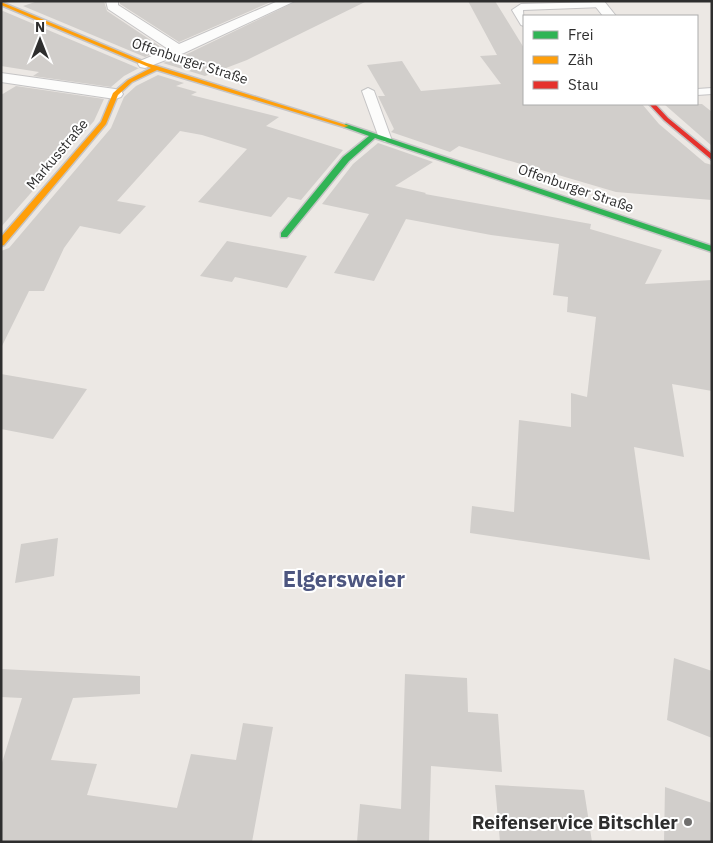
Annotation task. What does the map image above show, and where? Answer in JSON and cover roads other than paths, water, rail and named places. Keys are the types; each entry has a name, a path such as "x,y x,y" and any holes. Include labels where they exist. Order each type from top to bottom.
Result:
{"street":[{"path":"112,1 112,6 179,50"},
{"path":"1,77 115,94 150,66 179,50 289,1"},
{"name":"Offenburger Straße","path":"1,3 150,66 380,137 712,249"},
{"path":"599,3 609,15"},
{"name":"Markusstraße","path":"1,243 104,123 115,94"},
{"path":"653,105 666,119 712,158"},
{"path":"284,235 346,159 380,137"}],"lane":[{"path":"523,22 517,10 521,7 599,3"},
{"path":"368,91 380,137"},
{"path":"698,92 712,91"}],"place":[{"name":"Reifenservice Bitschler","path":"688,822"}],"district":[{"name":"Elgersweier","path":"344,578"}]}
